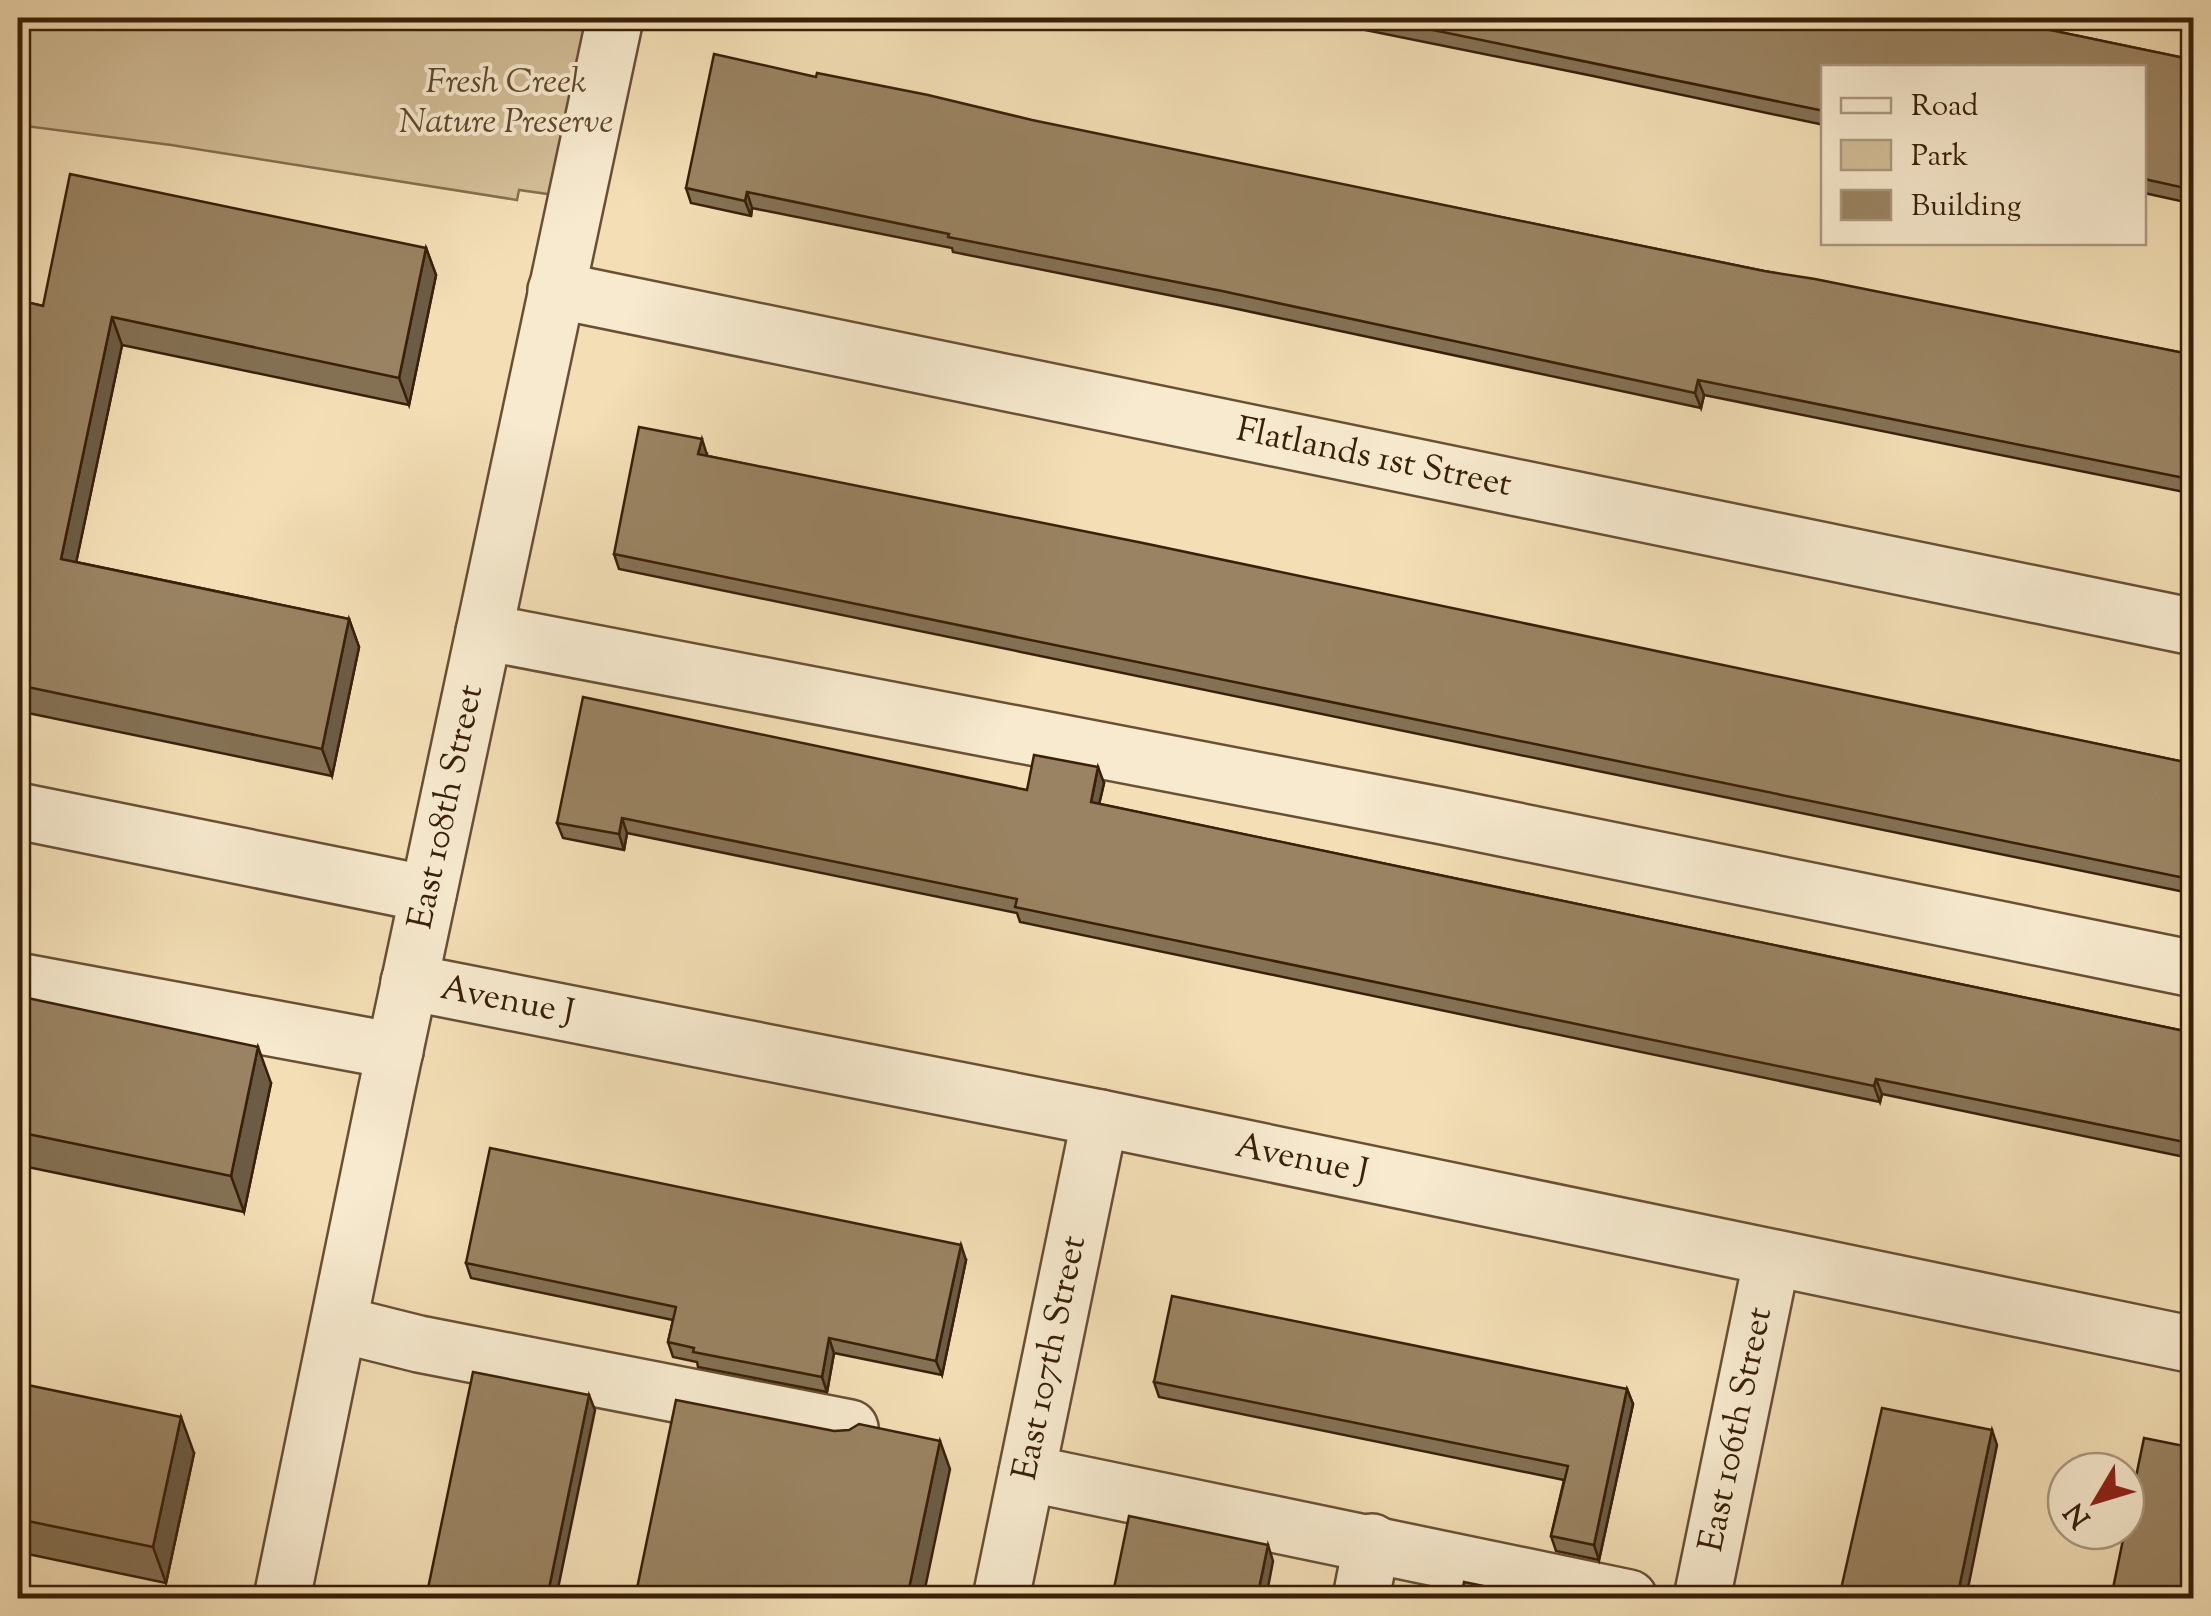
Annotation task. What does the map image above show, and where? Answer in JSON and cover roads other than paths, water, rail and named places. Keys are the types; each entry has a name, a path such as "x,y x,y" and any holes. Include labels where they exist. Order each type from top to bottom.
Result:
{"street":[{"name":"East 108th Street","path":"282,1598 615,18"},
{"name":"Flatlands 1st Street","path":"556,290 2194,627"},
{"path":"484,632 1443,816 2194,969"},
{"path":"18,811 428,894"},
{"path":"18,982 395,1051"},
{"name":"Avenue J","path":"410,982 1100,1118 2194,1345"},
{"name":"East 107th Street","path":"1001,1598 1100,1118"},
{"name":"East 106th Street","path":"1702,1598 1772,1258"},
{"path":"338,1324 420,1344 850,1428"},
{"path":"1026,1473 1630,1598"},
{"path":"1361,1598 1372,1542"}],"park label":[{"name":"Fresh Creek Nature Preserve","path":"506,103"}]}
